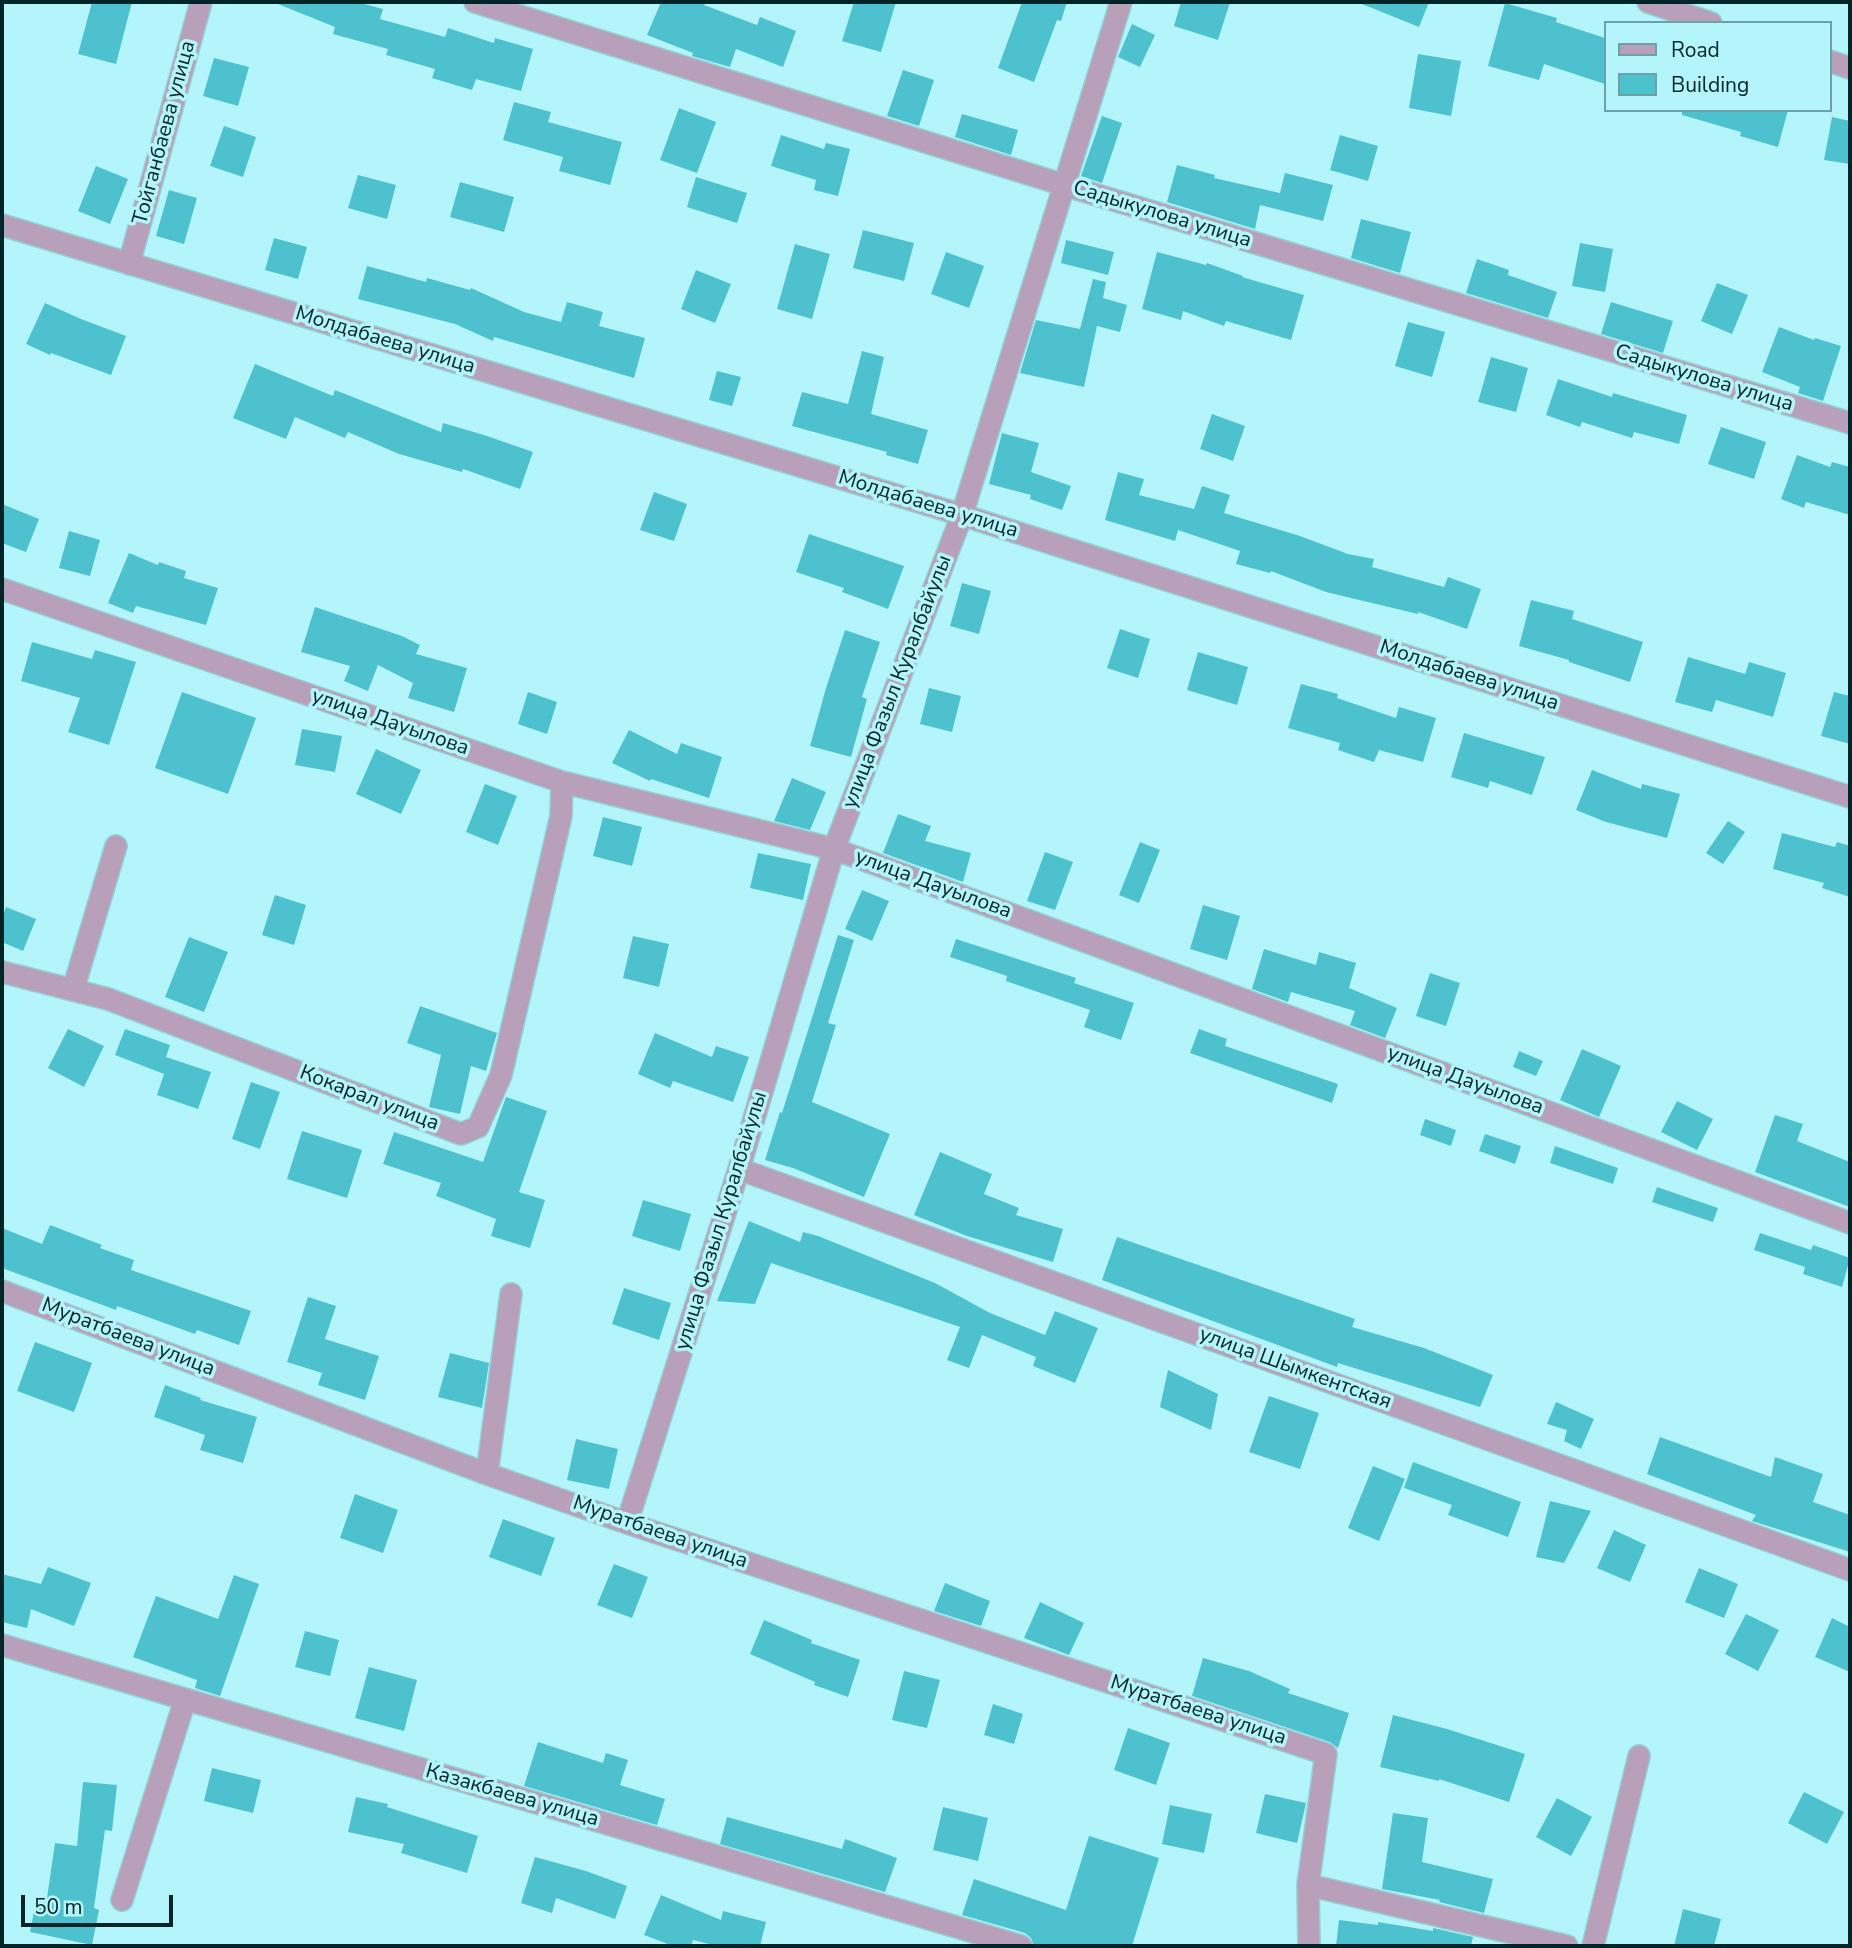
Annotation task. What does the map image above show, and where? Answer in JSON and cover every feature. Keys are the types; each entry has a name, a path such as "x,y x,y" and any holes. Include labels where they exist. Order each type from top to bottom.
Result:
{"street":[{"name":"Тойганбаева улица","path":"129,264 201,2"},
{"name":"Садыкулова улица","path":"474,2 1064,185 1850,423"},
{"name":"улица Фазыл Куралбайулы","path":"627,1523 739,1169 834,849 962,515 1121,2"},
{"path":"1648,2 1706,21"},
{"path":"1831,62 1850,68"},
{"name":"Молдабаева улица","path":"2,225 962,515 1850,797"},
{"name":"улица Дауылова","path":"2,589 562,782 834,849 1850,1223"},
{"name":"Кокарал улица","path":"2,972 108,999 461,1134 478,1127 501,1075 561,816 562,782"},
{"path":"73,990 116,846"},
{"name":"улица Шымкентская","path":"739,1169 1850,1570"},
{"name":"Муратбаева улица","path":"2,1291 487,1474 627,1523 1326,1754 1308,1885"},
{"path":"487,1474 511,1294"},
{"name":"Казакбаева улица","path":"2,1645 1021,1946"},
{"path":"122,1900 186,1700"},
{"path":"1593,1946 1639,1756"},
{"path":"1309,1946 1308,1885 1567,1946"}],"building":[{"path":"92,2 132,2 116,64 78,54"},
{"path":"273,2 357,2 383,9 380,19 445,37 448,28 494,43 495,38 533,49 521,91 476,79 472,90 432,78 435,69 386,55 388,49 333,34 335,27"},
{"path":"661,2 706,2 704,5 757,25 760,17 796,31 783,67 736,49 730,67 692,56 693,53 647,35"},
{"path":"854,2 896,2 881,52 842,41"},
{"path":"1022,2 1067,2 1061,21 1057,20 1034,82 998,68"},
{"path":"1181,2 1230,2 1218,40 1174,26"},
{"path":"1357,2 1429,2 1419,27"},
{"path":"1505,3 1557,18 1556,22 1604,38 1604,84 1544,64 1539,80 1488,66"},
{"path":"1132,24 1155,35 1140,67 1118,57"},
{"path":"1418,54 1461,61 1451,116 1409,108"},
{"path":"214,58 249,67 238,106 203,96"},
{"path":"903,70 934,80 919,126 887,116"},
{"path":"514,102 551,112 548,122 622,142 610,185 559,171 563,157 503,140"},
{"path":"679,108 716,122 697,173 660,160"},
{"path":"1682,112 1787,112 1778,147 1740,136 1741,132 1682,115"},
{"path":"962,114 1018,130 1011,155 955,137"},
{"path":"1102,116 1122,123 1102,183 1081,176"},
{"path":"1832,117 1850,121 1850,164 1824,160"},
{"path":"224,126 256,137 243,177 210,166"},
{"path":"781,135 824,149 826,143 850,149 838,196 814,190 816,180 771,166"},
{"path":"1340,135 1378,146 1368,181 1330,170"},
{"path":"1177,165 1215,175 1214,178 1280,193 1285,173 1333,185 1323,221 1260,205 1255,229 1167,202"},
{"path":"96,166 128,179 110,224 78,211"},
{"path":"358,175 396,185 387,219 348,208"},
{"path":"696,177 747,193 737,223 687,207"},
{"path":"460,182 514,197 504,232 450,217"},
{"path":"169,190 197,198 184,244 156,236"},
{"path":"1361,219 1411,232 1400,273 1351,258"},
{"path":"863,230 914,243 904,281 853,268"},
{"path":"274,238 307,247 298,279 265,270"},
{"path":"1066,240 1114,252 1108,275 1061,263"},
{"path":"1580,243 1613,249 1605,292 1572,286"},
{"path":"795,244 830,254 812,319 777,309"},
{"path":"946,252 984,266 969,308 931,294"},
{"path":"1157,252 1206,265 1207,263 1242,277 1304,295 1291,340 1226,321 1224,326 1183,311 1181,320 1142,309"},
{"path":"1477,259 1509,270 1508,275 1557,292 1548,318 1466,293"},
{"path":"367,266 426,282 427,278 470,290 471,288 524,312 561,322 567,302 603,312 599,326 645,338 634,378 494,337 493,341 455,324 358,299"},
{"path":"696,270 731,284 715,323 681,309"},
{"path":"1093,279 1106,282 1103,298 1127,305 1120,332 1097,326 1084,387 1020,373 1036,320 1080,329"},
{"path":"1717,283 1748,295 1732,334 1701,321"},
{"path":"1611,302 1673,321 1663,353 1601,334"},
{"path":"45,303 126,336 111,375 51,353 50,355 26,344"},
{"path":"1408,322 1445,332 1432,377 1395,366"},
{"path":"1779,327 1814,340 1815,338 1841,346 1823,401 1798,393 1800,387 1762,372"},
{"path":"862,351 884,357 871,414 928,430 918,464 886,455 887,452 792,426 802,392 848,404"},
{"path":"1491,357 1528,368 1516,412 1478,402"},
{"path":"255,364 333,396 335,390 441,432 443,423 533,452 520,489 463,469 462,472 399,454 348,432 345,438 295,417 286,439 233,418"},
{"path":"717,371 741,377 732,406 709,400"},
{"path":"1558,379 1612,397 1613,393 1687,415 1679,444 1634,432 1632,438 1582,422 1580,427 1546,415"},
{"path":"1212,414 1245,426 1233,461 1200,449"},
{"path":"1721,427 1766,442 1754,479 1708,464"},
{"path":"1002,433 1039,443 1031,472 1071,486 1062,510 1030,499 1031,495 989,484"},
{"path":"1797,455 1830,467 1832,462 1850,467 1850,515 1806,502 1804,508 1781,499"},
{"path":"1118,472 1144,479 1139,495 1194,509 1202,486 1230,495 1224,513 1348,554 1374,559 1372,567 1444,587 1448,577 1481,589 1467,629 1418,612 1326,592 1271,571 1270,573 1236,564 1240,551 1178,530 1175,541 1105,520"},
{"path":"654,492 687,504 674,541 640,530"},
{"path":"2,504 39,519 26,552 2,543"},
{"path":"69,531 100,540 90,576 59,568"},
{"path":"809,534 904,566 888,609 842,592 844,588 796,572"},
{"path":"129,553 158,565 159,562 186,571 184,578 218,588 206,625 136,606 133,613 108,603"},
{"path":"962,583 991,591 979,634 950,626"},
{"path":"1531,600 1574,611 1572,619 1643,642 1630,682 1569,660 1519,646"},
{"path":"315,607 402,636 420,645 416,654 467,668 454,712 408,698 413,683 378,665 368,691 344,681 350,666 301,652"},
{"path":"1120,629 1150,639 1138,678 1107,668"},
{"path":"845,630 880,642 862,697 867,699 851,757 810,746"},
{"path":"32,642 92,659 95,650 136,662 109,745 68,732 80,698 21,681"},
{"path":"1198,652 1248,667 1237,705 1187,690"},
{"path":"1688,657 1745,674 1749,662 1786,673 1773,717 1716,700 1712,712 1675,702"},
{"path":"1301,684 1338,694 1337,698 1396,718 1399,707 1436,718 1423,762 1379,750 1374,762 1338,750 1340,743 1288,728"},
{"path":"929,688 961,696 952,732 920,724"},
{"path":"182,692 256,718 228,794 155,768"},
{"path":"528,692 557,702 547,734 518,724"},
{"path":"1834,692 1850,696 1850,744 1821,736"},
{"path":"302,729 342,736 335,772 295,765"},
{"path":"629,730 677,754 681,743 722,757 709,798 651,779 650,781 612,763"},
{"path":"1464,733 1545,757 1532,795 1490,781 1488,788 1451,777"},
{"path":"376,749 421,770 401,814 356,794"},
{"path":"1592,770 1641,789 1642,784 1680,794 1667,838 1606,822 1576,810"},
{"path":"792,778 826,792 810,830 774,821"},
{"path":"485,784 517,796 498,845 466,832"},
{"path":"898,814 931,826 925,841 971,853 963,882 883,853"},
{"path":"603,817 642,827 632,866 593,856"},
{"path":"1728,821 1745,832 1723,864 1706,853"},
{"path":"1782,833 1835,847 1837,842 1850,846 1850,897 1822,888 1824,883 1773,869"},
{"path":"1140,842 1160,850 1139,903 1119,895"},
{"path":"1045,852 1073,862 1055,910 1027,901"},
{"path":"758,853 811,864 803,900 750,888"},
{"path":"862,890 889,901 872,941 845,929"},
{"path":"275,895 306,905 294,945 262,935"},
{"path":"1203,905 1240,916 1227,960 1190,949"},
{"path":"6,907 36,919 23,951 2,942 2,918"},
{"path":"838,935 854,940 828,1023 836,1025 812,1102 890,1134 864,1197 793,1168 765,1160"},
{"path":"633,936 669,944 659,987 623,978"},
{"path":"189,937 228,952 204,1012 165,997"},
{"path":"956,939 1076,978 1074,983 1134,1003 1121,1040 1084,1027 1090,1010 1006,981 1007,976 950,957"},
{"path":"1264,949 1316,965 1319,952 1356,963 1349,988 1397,1008 1385,1038 1350,1025 1355,1011 1291,992 1288,1002 1252,989"},
{"path":"1430,973 1460,983 1446,1026 1416,1016"},
{"path":"420,1006 497,1033 486,1071 471,1066 460,1114 429,1107 441,1055 407,1043"},
{"path":"68,1029 104,1046 84,1087 48,1068"},
{"path":"125,1029 170,1045 166,1057 211,1072 198,1109 157,1095 164,1074 115,1055"},
{"path":"1199,1029 1227,1039 1225,1046 1338,1084 1332,1103 1190,1053"},
{"path":"655,1033 712,1057 716,1046 749,1057 733,1102 673,1081 670,1088 638,1074"},
{"path":"1582,1049 1621,1066 1599,1117 1560,1100"},
{"path":"1519,1051 1543,1061 1536,1076 1513,1067"},
{"path":"251,1082 280,1092 260,1149 232,1139"},
{"path":"506,1097 547,1111 519,1192 545,1200 530,1248 491,1236 496,1219 436,1196 441,1183 383,1164 394,1132 483,1162"},
{"path":"1677,1101 1713,1119 1697,1150 1661,1132"},
{"path":"1775,1115 1803,1124 1797,1141 1850,1162 1850,1207 1755,1172"},
{"path":"1425,1119 1456,1130 1451,1146 1420,1135"},
{"path":"302,1131 362,1150 347,1198 287,1179"},
{"path":"1485,1134 1521,1146 1515,1164 1479,1151"},
{"path":"1555,1146 1618,1168 1613,1184 1550,1163"},
{"path":"940,1152 992,1174 984,1194 1019,1208 1016,1215 1063,1229 1053,1262 967,1236 914,1215"},
{"path":"1657,1187 1718,1208 1713,1222 1652,1202"},
{"path":"643,1200 691,1214 680,1251 632,1236"},
{"path":"749,1221 800,1242 803,1232 818,1236 935,1283 990,1313 1045,1335 1055,1311 1098,1328 1075,1383 1033,1366 1036,1357 982,1335 969,1368 947,1360 960,1327 771,1263 755,1304 717,1301"},
{"path":"50,1225 134,1260 131,1270 251,1311 239,1345 197,1330 195,1334 117,1306 116,1310 2,1268 2,1228 42,1244"},
{"path":"1760,1233 1811,1250 1813,1245 1850,1258 1842,1287 1803,1274 1805,1267 1754,1250"},
{"path":"1117,1237 1355,1319 1352,1327 1424,1348 1493,1375 1480,1407 1338,1363 1337,1367 1102,1280"},
{"path":"624,1288 671,1303 659,1340 612,1324"},
{"path":"308,1297 336,1306 325,1339 379,1356 365,1400 318,1385 322,1373 287,1362"},
{"path":"35,1342 92,1363 74,1412 17,1391"},
{"path":"450,1353 489,1363 482,1408 438,1397"},
{"path":"1168,1370 1218,1394 1211,1430 1160,1407"},
{"path":"165,1385 201,1398 200,1400 257,1417 243,1463 200,1450 205,1435 154,1417"},
{"path":"1269,1396 1319,1413 1300,1469 1249,1452"},
{"path":"1556,1402 1594,1419 1581,1449 1564,1441 1567,1430 1547,1424"},
{"path":"1660,1437 1771,1477 1775,1457 1823,1474 1813,1502 1850,1515 1850,1552 1752,1521 1756,1515 1647,1474"},
{"path":"576,1439 618,1449 609,1489 567,1480"},
{"path":"1413,1462 1521,1502 1508,1537 1448,1515 1452,1505 1404,1488"},
{"path":"1373,1466 1405,1479 1379,1541 1348,1528"},
{"path":"355,1494 398,1510 383,1553 340,1538"},
{"path":"1550,1501 1591,1511 1564,1563 1536,1557"},
{"path":"503,1519 555,1538 541,1576 489,1557"},
{"path":"1614,1530 1646,1545 1630,1582 1597,1568"},
{"path":"614,1564 648,1577 632,1618 597,1605"},
{"path":"48,1567 91,1583 74,1626 31,1609 27,1628 2,1622 2,1574 41,1584"},
{"path":"1699,1568 1738,1584 1724,1618 1685,1602"},
{"path":"234,1575 259,1584 220,1696 195,1688 197,1680 133,1657 156,1596 218,1619"},
{"path":"945,1583 990,1601 981,1626 934,1611"},
{"path":"1040,1602 1084,1623 1069,1655 1024,1638"},
{"path":"1746,1614 1779,1630 1758,1671 1725,1654"},
{"path":"1832,1618 1850,1627 1850,1672 1815,1657"},
{"path":"764,1620 812,1640 811,1643 860,1660 848,1697 814,1685 815,1682 750,1654"},
{"path":"305,1631 339,1640 330,1676 295,1667"},
{"path":"1203,1658 1249,1671 1290,1689 1288,1693 1349,1713 1338,1748 1330,1742 1192,1696"},
{"path":"369,1667 417,1680 404,1731 355,1718"},
{"path":"904,1671 940,1680 927,1728 892,1720"},
{"path":"993,1704 1023,1714 1014,1744 984,1735"},
{"path":"1393,1715 1525,1754 1509,1802 1439,1779 1380,1767"},
{"path":"1128,1728 1170,1743 1156,1785 1114,1770"},
{"path":"538,1742 603,1763 606,1753 628,1760 620,1785 665,1799 657,1825 524,1786"},
{"path":"212,1768 261,1780 253,1813 204,1801"},
{"path":"83,1782 117,1785 112,1831 105,1830 94,1908 99,1910 92,1945 30,1932 37,1896 47,1898 55,1843 77,1846"},
{"path":"1804,1792 1844,1812 1827,1844 1788,1823"},
{"path":"1265,1794 1306,1803 1297,1843 1256,1833"},
{"path":"356,1797 388,1804 387,1807 478,1836 467,1873 401,1853 404,1844 348,1832"},
{"path":"1557,1798 1592,1817 1571,1856 1536,1837"},
{"path":"1170,1805 1212,1814 1204,1853 1162,1844"},
{"path":"943,1807 988,1818 978,1861 933,1850"},
{"path":"1393,1813 1428,1818 1422,1862 1493,1879 1484,1913 1439,1902 1440,1900 1382,1889"},
{"path":"727,1817 842,1849 845,1839 897,1858 885,1892 720,1844"},
{"path":"1089,1836 1159,1858 1132,1946 1034,1946 1025,1933 962,1915 974,1879 1066,1910"},
{"path":"535,1857 627,1886 615,1919 556,1898 552,1913 521,1903"},
{"path":"661,1895 721,1920 723,1911 766,1922 760,1946 717,1946 693,1940 691,1946 673,1946 644,1935"},
{"path":"1683,1909 1721,1919 1714,1946 1674,1946"},
{"path":"1339,1920 1378,1925 1378,1922 1433,1931 1433,1928 1473,1937 1471,1946 1336,1946"}]}
